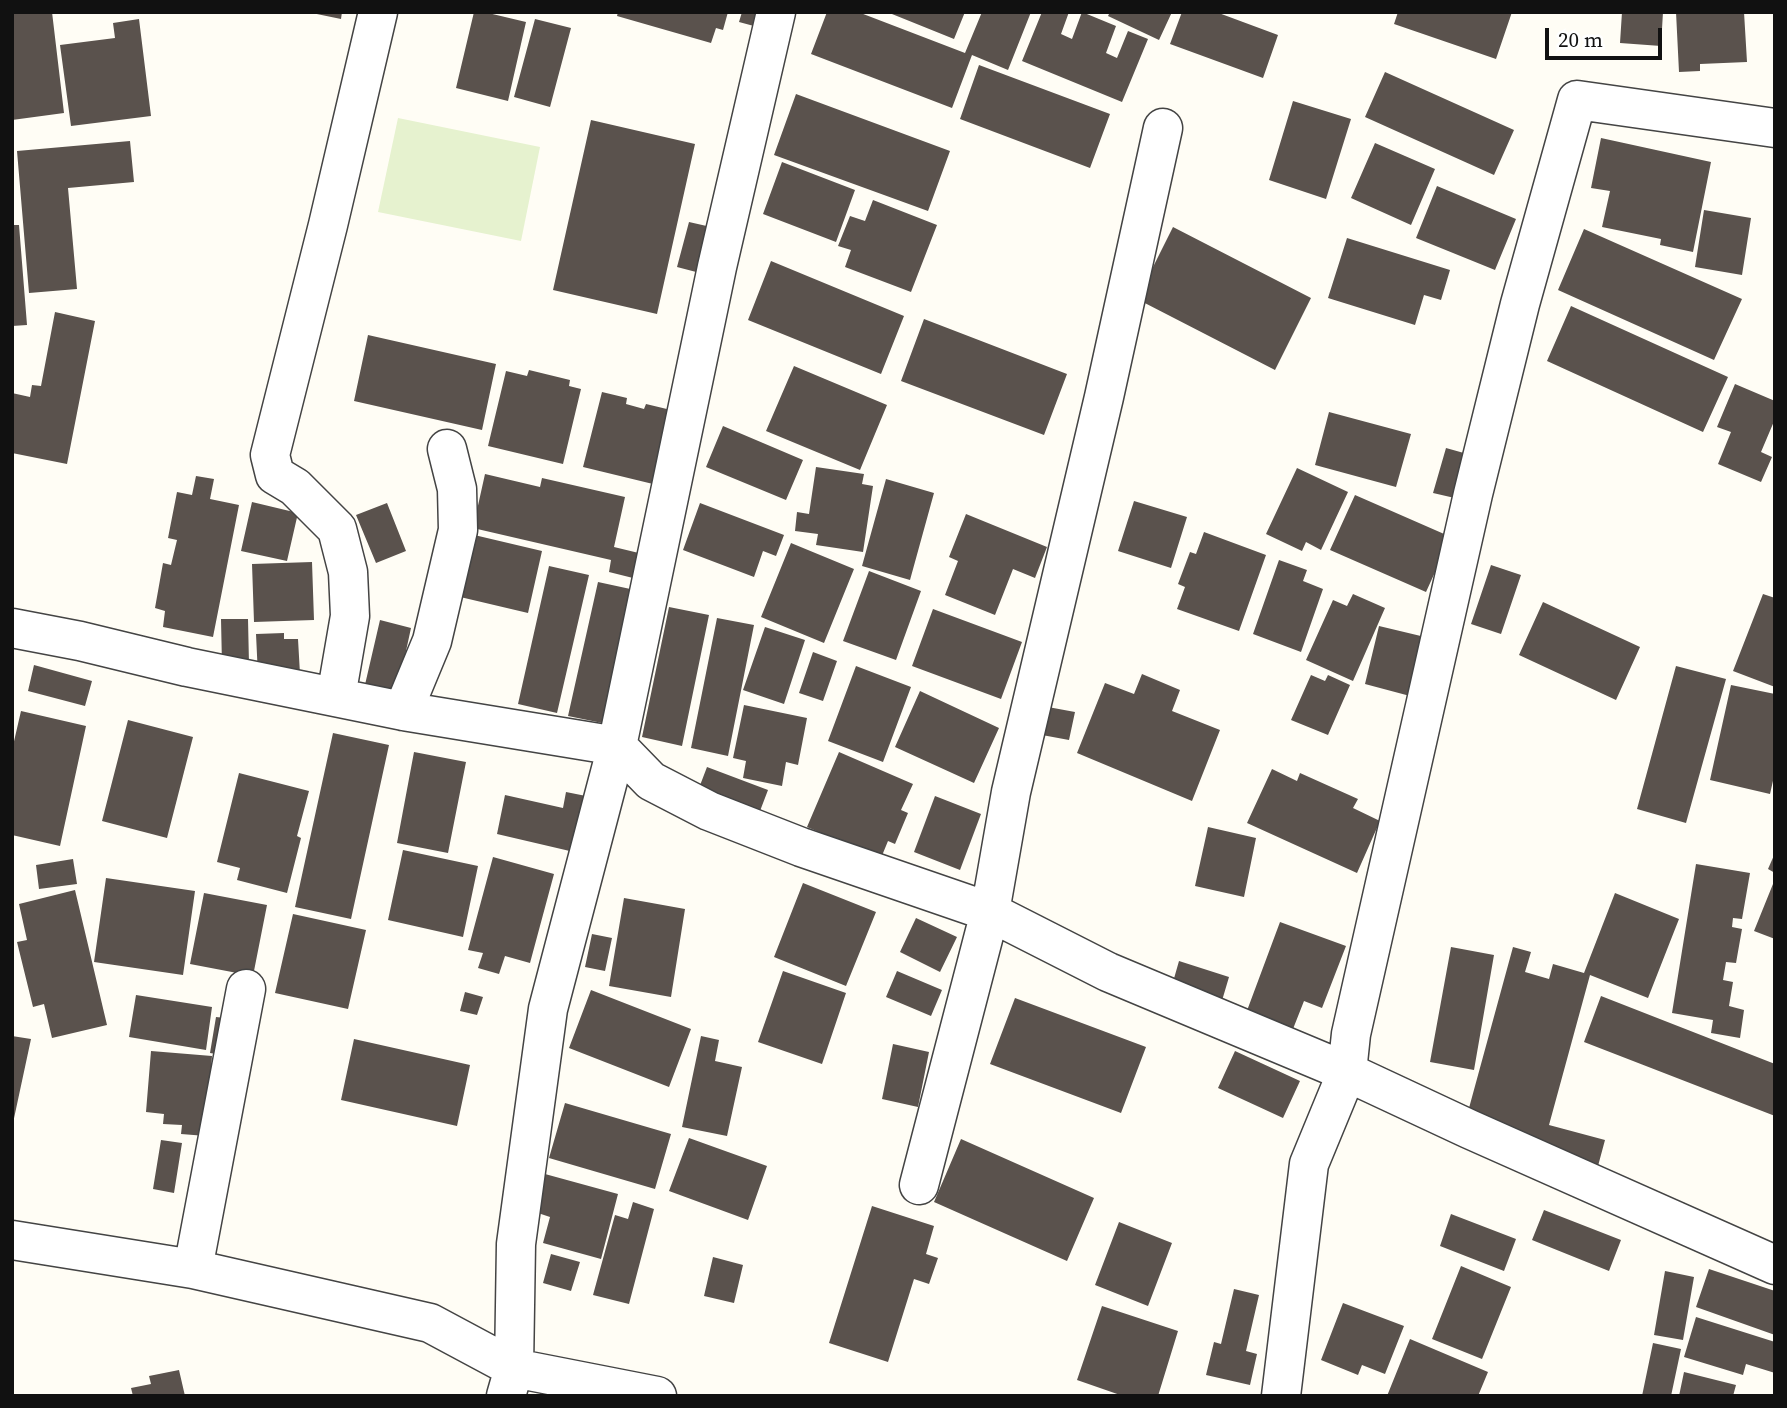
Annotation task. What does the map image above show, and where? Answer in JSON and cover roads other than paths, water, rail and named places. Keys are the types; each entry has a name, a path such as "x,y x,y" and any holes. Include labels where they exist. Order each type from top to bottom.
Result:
{"street":[{"path":"336,697 350,616 348,572 337,530 295,487 275,475 270,455 378,12"},
{"path":"510,1382 516,1244 548,1009 617,746 716,267 776,12"},
{"path":"1281,1396 1310,1164 1347,1072 1351,1034 1473,494 1520,304 1577,100 1775,128"},
{"path":"919,1185 990,912 1011,792 1104,397 1163,128"},
{"path":"403,711 432,641 458,530 457,489 447,449"},
{"path":"12,628 403,711 617,746 651,781 709,811 801,847 990,912 1108,972 1347,1072 1565,1173 1775,1265"},
{"path":"193,1269 246,989"},
{"path":"12,1240 193,1269 430,1323 510,1382 657,1396"}]}
